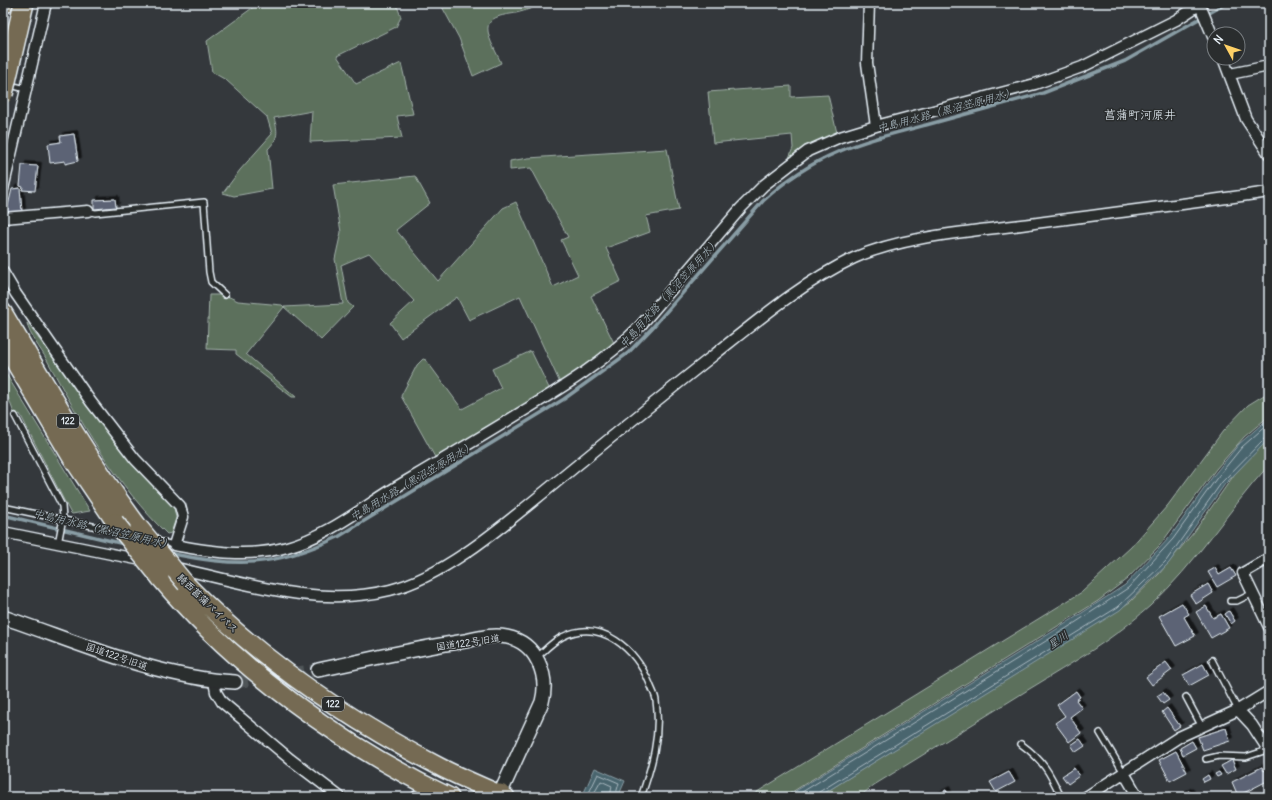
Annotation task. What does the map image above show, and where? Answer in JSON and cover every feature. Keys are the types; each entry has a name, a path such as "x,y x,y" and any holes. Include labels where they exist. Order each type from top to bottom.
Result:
{"highway":[{"path":"3,94 24,3"},
{"name":"騎西菖蒲バイパス","path":"3,312 90,457 139,527 186,584 243,637 289,674 348,715 441,768 501,796"},
{"name":"騎西菖蒲バイパス","path":"3,343 71,457 116,522 160,578 211,632 241,660 339,734 370,754 450,797"}],"street":[{"path":"3,190 46,3"},
{"path":"869,3 867,63 876,126"},
{"path":"3,272 24,306 91,402 135,459 180,506 183,517 174,545 227,553 271,551 316,536 355,515 388,492 568,384 609,355 624,343 741,208 764,185 808,151 840,137 1035,84 1082,67 1176,20 1200,3 1208,26"},
{"path":"1226,66 1246,119 1269,154"},
{"path":"1230,74 1269,66"},
{"path":"3,532 58,541 119,554 274,590 335,595 391,590 442,567 496,531 752,325 828,272 869,251 896,243 979,230 1269,192"},
{"path":"3,218 88,211"},
{"path":"1269,558 1243,573 1269,627"},
{"name":"国道122号旧道","path":"3,617 154,669 176,675 214,681 235,682"},
{"name":"国道122号旧道","path":"318,670 449,643 494,636 508,637 520,642 530,650 536,658 543,672 546,688 542,702 501,796"},
{"path":"214,681 216,692 222,702 290,759 340,797"},
{"path":"1086,797 1179,737 1238,710 1269,691"},
{"path":"1238,710 1252,725 1268,750"},
{"path":"1124,773 1138,797"}],"lane":[{"path":"3,83 26,89"},
{"path":"88,211 95,213 204,202 211,282 225,295"},
{"path":"15,416 62,506 62,520 58,541"},
{"path":"3,507 174,545"},
{"path":"1230,601 1238,601 1253,593"},
{"path":"536,658 562,637 578,632 590,631 621,642 633,655 645,673 656,700 658,733 650,772 641,797"},
{"path":"1212,660 1238,710"},
{"path":"1186,697 1202,727"},
{"path":"1100,733 1124,773"},
{"path":"1021,744 1042,761 1061,797"},
{"path":"1206,759 1219,756 1246,757 1268,750"},
{"path":"1264,797 1269,796"}],"green space":[{"path":"259,3 396,3 401,17 396,27 337,56 356,84 401,63 413,114 397,116 402,138 310,142 312,111 274,118 277,134 272,145 268,149 272,189 234,196 223,193 240,170 272,134 267,117 226,80 212,72 207,41"},
{"path":"440,3 546,3 520,12 503,15 490,22 488,31 491,43 501,63 473,76 459,38"},
{"path":"791,86 791,97 828,95 837,133 834,136 808,147 789,158 793,148 792,135 713,143 708,92"},
{"path":"667,149 679,210 646,216 650,232 606,248 621,281 591,296 614,343 560,383 520,296 469,320 457,297 401,338 390,323 414,301 369,253 341,265 348,303 353,307 321,340 284,307 343,304 335,259 341,232 333,185 415,176 430,203 396,230 438,281 503,208 516,202 553,287 578,275 561,240 568,237 531,168 510,170 510,161 528,158"},
{"path":"209,295 225,295 238,301 282,305 284,307 246,354 296,397 292,397 236,354 236,350 207,349"},
{"path":"27,323 132,464 174,508 176,518 171,533 167,534 149,515 116,474 86,429 33,337"},
{"path":"531,351 550,390 436,459 401,396 417,365 423,359 426,360 462,409 501,388 492,369"},
{"path":"3,369 90,511 72,514 70,512 20,414 15,416 3,383"},
{"path":"1269,392 1269,416 1244,437 1216,469 1160,545 1127,579 1098,601 784,797 749,797 1082,592 1131,547 1168,505 1223,431 1248,405"},
{"path":"1269,437 1269,465 1182,573 1167,590 1136,618 1092,650 874,785 859,797 818,797 1130,602 1159,574 1194,532 1234,475"}],"water":[{"name":"星川","path":"1269,418 1269,439 1225,484 1169,563 1120,610 818,797 786,797 1065,624 1125,585 1170,537 1213,476 1239,444"},
{"path":"595,768 625,781 618,797 582,797"}],"building":[{"path":"74,134 78,161 65,164 65,161 50,163 48,144 61,142 60,136"},
{"path":"22,165 38,166 35,191 22,190 23,187 20,186"},
{"path":"20,188 22,212 6,214 12,189"},
{"path":"115,199 116,207 94,209 94,200"},
{"path":"1215,568 1219,575 1231,568 1236,576 1217,587 1208,572"},
{"path":"1208,584 1213,593 1196,604 1190,595"},
{"path":"1182,603 1189,614 1184,617 1195,636 1176,646 1159,616"},
{"path":"1206,606 1213,618 1221,614 1229,628 1211,638 1196,612"},
{"path":"1229,611 1235,621 1231,624 1225,614"},
{"path":"1166,662 1172,670 1152,685 1146,677"},
{"path":"1203,664 1209,675 1189,686 1183,675"},
{"path":"1076,691 1080,697 1076,700 1082,708 1070,717 1081,733 1069,742 1055,723 1065,716 1057,705"},
{"path":"1163,692 1169,700 1163,704 1157,696"},
{"path":"1167,708 1180,726 1174,730 1162,712"},
{"path":"1226,728 1230,741 1203,750 1198,737"},
{"path":"1080,739 1085,746 1076,752 1071,745"},
{"path":"1192,741 1196,748 1183,755 1180,748"},
{"path":"1176,751 1187,772 1170,781 1159,760"},
{"path":"1232,760 1236,769 1226,774 1221,766"},
{"path":"1262,767 1264,771 1269,768 1269,780 1238,796 1232,782"},
{"path":"1074,768 1079,776 1068,784 1062,776"},
{"path":"1009,772 1015,782 996,792 990,782"},
{"path":"1219,772 1221,775 1217,777 1215,774"},
{"path":"1208,775 1210,779 1204,782 1202,779"},
{"path":"946,790 949,797 933,797"},
{"path":"1189,791 1192,797 1178,797"}],"waterway":[{"name":"中島用水路（黒沼笠原用水）","path":"168,553 215,561 254,562 293,555 338,537 564,399 628,353 652,328 763,201 801,171 839,151 859,144 1043,93 1125,61 1227,3"},
{"name":"中島用水路（黒沼笠原用水）","path":"3,515 124,544"}],"tunnel":[{"path":"235,682 318,670"}],"district":[{"name":"菖蒲町河原井","path":"1140,115"}]}
